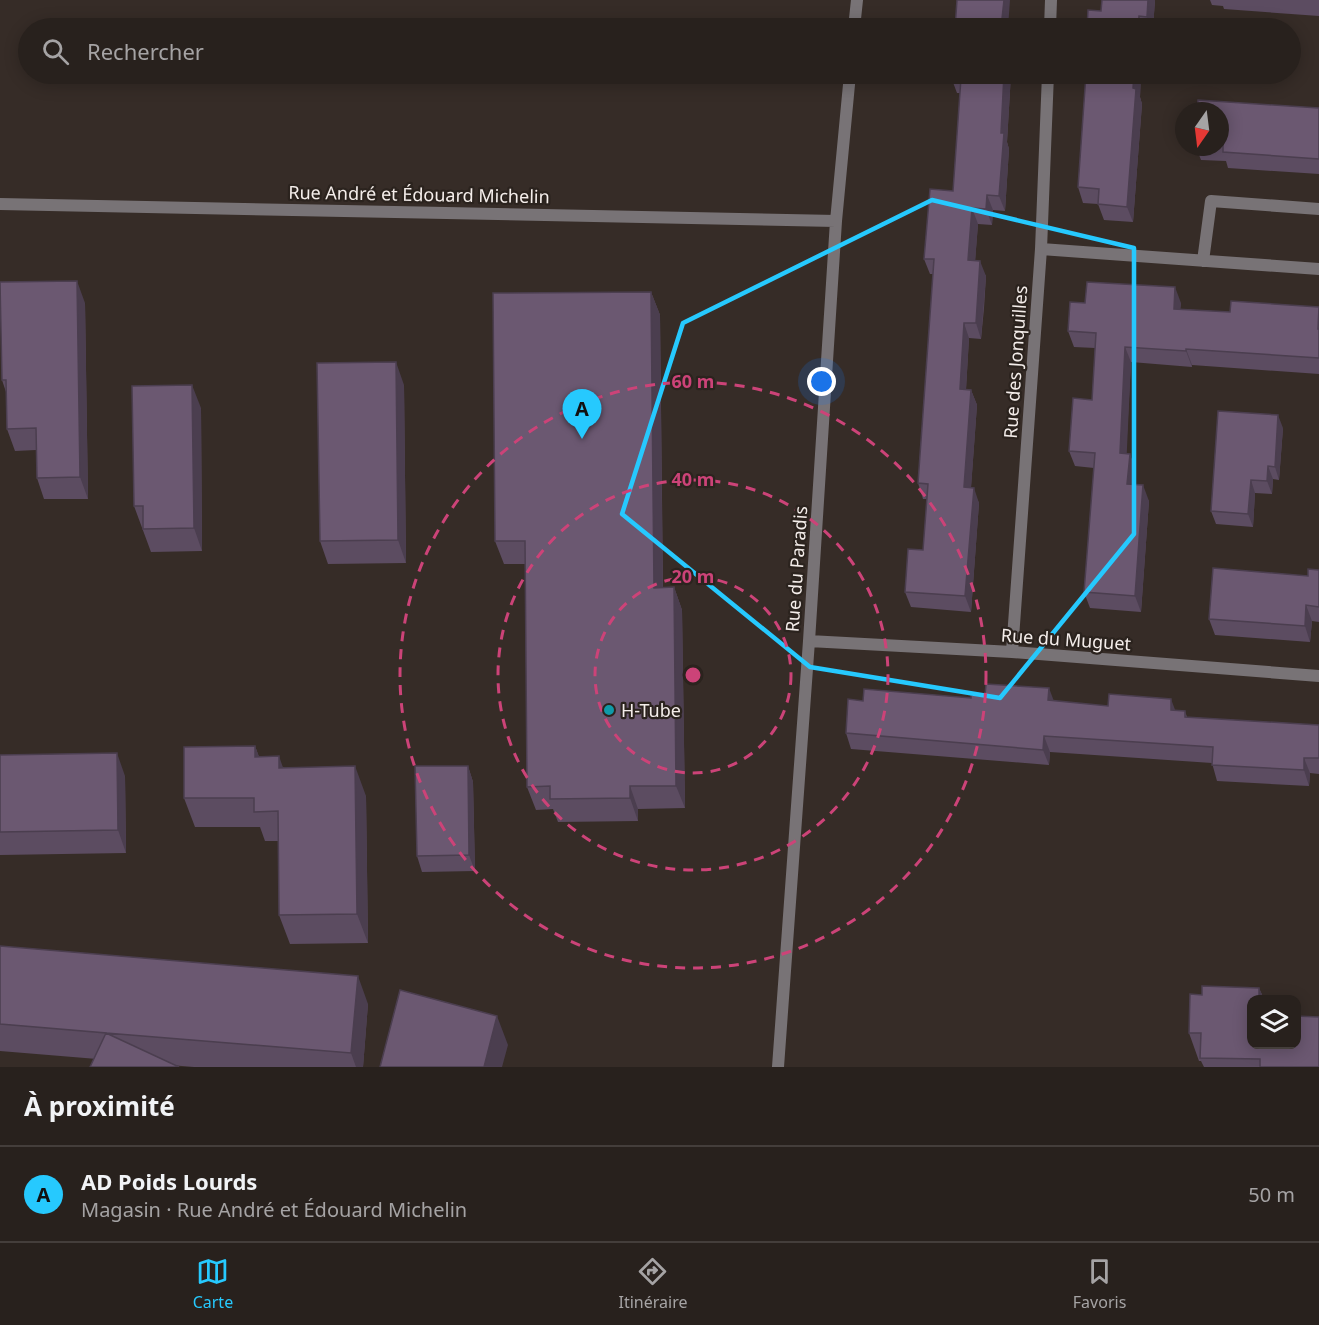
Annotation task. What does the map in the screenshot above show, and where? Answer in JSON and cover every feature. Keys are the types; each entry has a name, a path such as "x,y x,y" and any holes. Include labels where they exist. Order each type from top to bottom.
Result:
{"street":[{"path":"855,18 857,0"},
{"path":"1050,18 1051,0"},
{"name":"Rue du Paradis","path":"778,1067 836,221 849,84"},
{"name":"Rue des Jonquilles","path":"1012,652 1041,249 1048,84"},
{"path":"1203,261 1211,201 1319,209"},
{"name":"Rue André et Édouard Michelin","path":"0,204 836,221"},
{"path":"1041,249 1319,269"},
{"name":"Rue du Muguet","path":"809,641 1012,652 1319,676"}],"highlighted area":[{"path":"932,200 1134,248 1134,534 1000,698 810,667 622,514 683,323"}],"building":[{"path":"957,0 1004,0 1002,18 956,18"},
{"path":"1102,0 1148,0 1147,17 1088,18 1088,10 1101,11"},
{"path":"961,84 1003,84 1001,133 1004,133 999,196 987,195 986,209 972,208 968,260 980,261 976,323 964,323 960,389 971,390 964,487 974,488 965,596 905,592 908,549 923,550 928,484 918,483 934,259 924,259 930,189 953,191"},
{"path":"1085,84 1133,84 1133,88 1136,89 1127,207 1098,204 1099,189 1078,187"},
{"path":"1198,100 1228,102 1198,102"},
{"path":"1229,102 1319,108 1319,159 1229,152"},
{"path":"77,281 80,477 37,478 36,428 7,429 6,380 2,380 0,282"},
{"path":"1087,282 1175,287 1174,309 1230,312 1231,301 1319,307 1319,358 1125,347 1120,453 1130,454 1127,484 1143,485 1135,596 1084,592 1095,453 1069,451 1073,398 1092,400 1096,333 1068,331 1070,302 1085,303"},
{"path":"651,292 654,588 674,587 676,786 630,786 630,798 550,799 550,786 527,787 525,541 495,541 493,293"},
{"path":"396,362 398,540 320,541 317,363"},
{"path":"192,385 194,528 143,529 143,506 134,506 132,386"},
{"path":"1218,411 1278,415 1275,467 1268,466 1267,481 1251,480 1248,514 1211,511"},
{"path":"1213,568 1308,576 1308,569 1319,570 1319,607 1306,605 1305,626 1209,619"},
{"path":"986,684 1049,688 1048,700 1108,706 1109,694 1171,699 1171,710 1185,711 1185,717 1319,725 1319,758 1304,758 1304,770 1212,765 1213,747 1044,736 1043,750 846,733 848,699 863,701 864,689 971,698 971,695 985,696"},
{"path":"255,746 255,757 279,756 279,768 355,766 357,914 279,915 278,811 254,812 254,798 184,798 184,747"},
{"path":"117,753 118,830 0,832 0,755"},
{"path":"415,766 468,766 469,855 417,856"},
{"path":"0,946 358,976 351,1053 0,1024"},
{"path":"1202,986 1259,988 1259,995 1247,995 1247,1049 1301,1049 1301,1016 1319,1017 1319,1067 1260,1067 1260,1059 1200,1058 1201,1033 1189,1033 1190,994 1202,995"},
{"path":"400,990 497,1016 484,1067 380,1067"},
{"path":"106,1033 179,1067 90,1067"}],"place":[{"name":"AD Poids Lourds","path":"582,439"},
{"name":"H-Tube","path":"609,710"}]}
